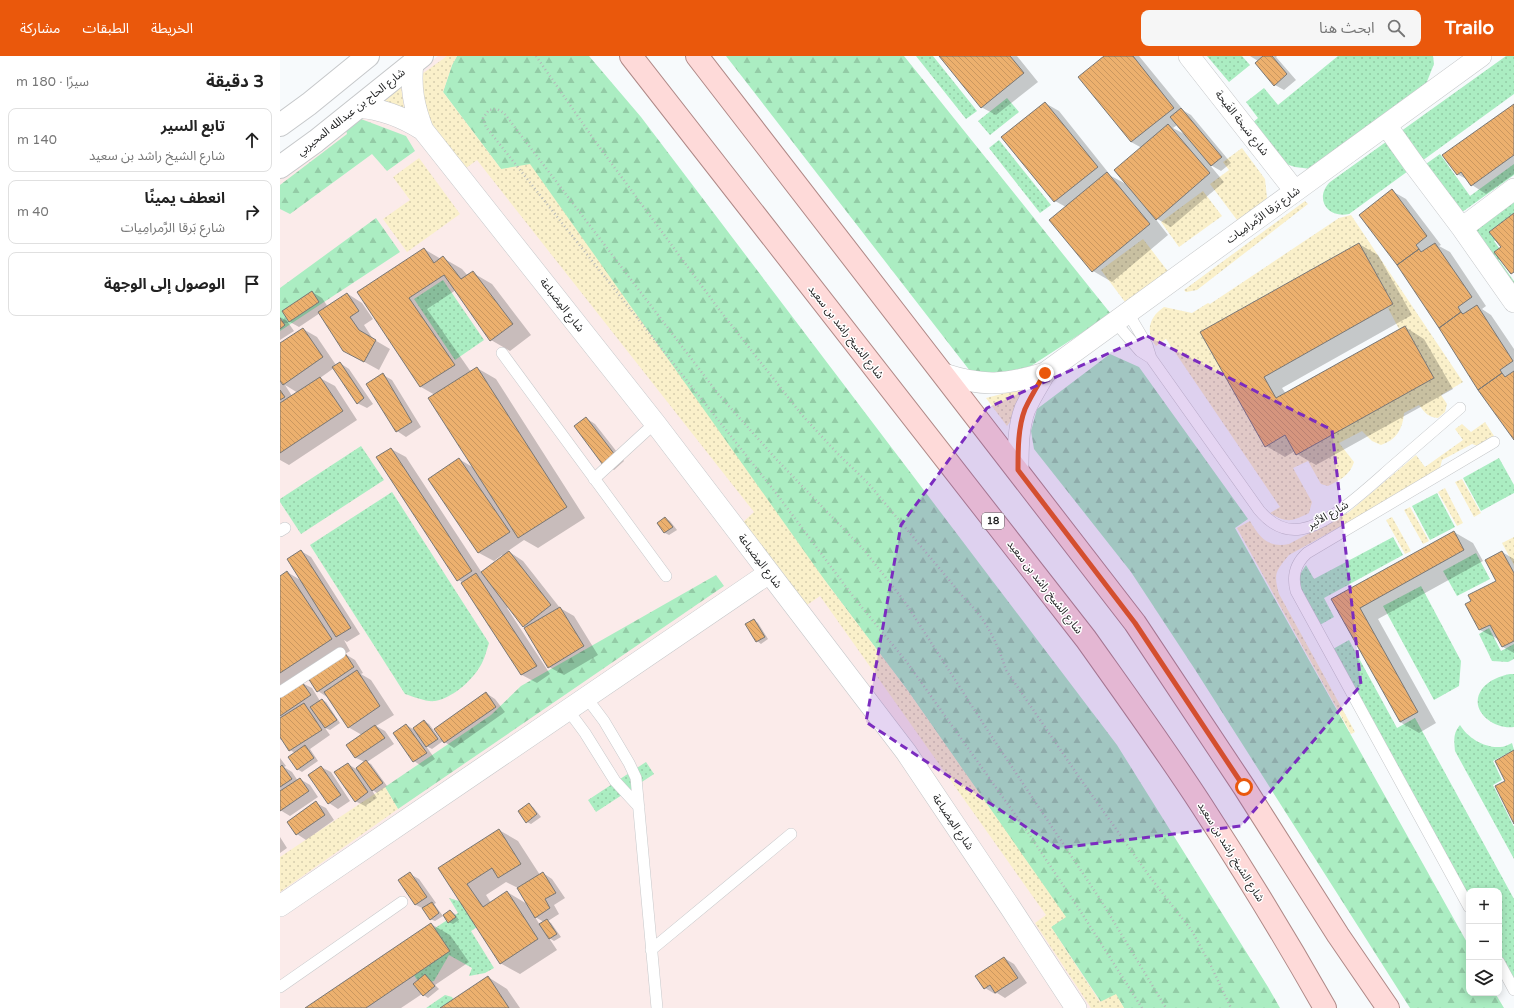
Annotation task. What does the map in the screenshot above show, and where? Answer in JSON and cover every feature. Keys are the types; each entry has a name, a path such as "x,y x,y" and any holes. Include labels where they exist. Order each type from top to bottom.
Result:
{"main road":[{"name":"شارع الشيخ راشد بن سعيد","path":"630,56 1086,639 1202,806 1250,881 1325,1008"},
{"path":"697,56 1135,623 1244,787 1338,935 1388,1008"}],"street":[{"path":"280,125 309,104 368,56"},
{"name":"شارع سَبخة الفَيحة","path":"1188,56 1295,191"},
{"name":"شارع الحاج بن عبدالله المحيربي","path":"280,167 316,141 418,59"},
{"name":"شارع المِضباعة","path":"418,59 412,86 415,108 423,130 655,423 906,752 1076,1008"},
{"name":"شارع بَرقا الرَّمرامِيات","path":"944,374 963,381 983,384 1014,382 1045,373 1386,124 1471,59"},
{"name":"شارع المِضباعة","path":"358,107 370,108 392,114 403,118 423,130"},
{"path":"1386,124 1514,302"},
{"path":"1462,228 1514,189"},
{"name":"شارع بَرقا الرَّمرامِيات","path":"1018,470 1019,436 1025,410 1045,373"},
{"path":"280,906 769,573"}],"lane":[{"name":"شارع الأثير","path":"1121,318 1140,351 1151,358"},
{"name":"شارع الأثير","path":"1121,318 1147,345 1151,358 1258,510 1272,523 1291,530 1309,528 1342,509 1460,408"},
{"path":"502,353 666,576"},
{"path":"594,479 655,423"},
{"path":"1466,902 1296,592 1294,578 1298,564 1307,553 1494,442"},
{"path":"280,692 340,653"},
{"path":"586,697 604,721 633,770 639,807 657,1008"},
{"path":"568,710 585,733 615,781 639,807"},
{"path":"651,950 791,834"},
{"path":"280,987 402,902"},
{"path":"1502,968 1514,990"}],"path":[{"path":"536,56 595,141 718,308 802,415 837,453 868,483 965,599 978,610 989,627 1006,670 1146,870 1192,931 1231,1008"},
{"path":"1142,1008 1029,834 906,661 863,609 771,487 486,127 483,118 489,110 497,109 504,113 719,395 777,460 864,550 896,591 924,631 942,661 1100,899 1166,1008"}],"highlighted area":[{"path":"1147,336 1332,430 1361,685 1241,826 1058,848 866,722 901,525 987,408"}],"shaded area":[{"path":"438,56 457,56 1176,1008 280,1008 280,179"}],"green space":[{"path":"457,56 589,56 641,117 1117,745 1280,1008 1124,1008 1116,995 1101,1002 1051,927 1065,917 908,691 826,582 501,169 443,92 452,65"},
{"path":"726,56 904,56 1111,314 1031,366 977,380"},
{"path":"916,56 933,56 977,111 966,119"},
{"path":"1207,56 1242,56 1250,65 1229,82"},
{"path":"1338,56 1433,56 1434,64 1426,84 1311,169 1295,167 1280,162 1251,124 1258,118 1246,102 1264,88 1278,105"},
{"path":"1506,56 1514,56 1514,94 1349,214 1341,215 1334,213 1325,206 1323,194 1325,188 1330,182"},
{"path":"1007,98 1019,112 990,135 978,121"},
{"path":"361,119 406,136 415,151 387,171 372,154 290,214 280,209 280,185 347,134 346,130"},
{"path":"999,140 1051,205 1040,213 989,148"},
{"path":"1440,154 1470,196 1514,164 1514,175 1458,215 1423,166"},
{"path":"1514,199 1514,226 1494,241 1505,256 1499,260 1514,281 1514,286 1468,234"},
{"path":"376,218 400,252 280,331 280,288"},
{"path":"443,280 484,340 455,360 414,299"},
{"path":"1110,354 1139,367 1248,519 1235,528 1466,941 1466,996 1497,996 1504,1008 1410,1008 1194,668 1131,572 1034,449 1031,431 1037,409"},
{"path":"361,446 384,480 301,534 280,502 280,499"},
{"path":"1499,458 1514,485 1514,493 1481,511 1463,478"},
{"path":"392,492 489,643 482,663 474,675 456,692 435,701 424,700 405,694 310,545"},
{"path":"1437,493 1455,527 1430,540 1412,506"},
{"path":"1393,537 1403,555 1324,598 1334,617 1318,626 1298,589 1297,579 1306,565 1314,579"},
{"path":"1476,553 1490,579 1457,596 1443,571"},
{"path":"716,575 724,586 398,809 385,787 491,715 521,686"},
{"path":"1421,586 1461,661 1459,686 1434,700 1383,606"},
{"path":"1489,628 1501,651 1514,644 1514,659 1508,662 1492,661 1479,634"},
{"path":"1349,640 1397,728 1415,718 1514,899 1514,980 1502,958 1502,888 1466,888 1466,893 1333,649"},
{"path":"1514,674 1514,727 1506,727 1491,722 1485,717 1480,711 1478,697 1482,689 1488,683 1499,677"},
{"path":"1460,725 1467,734 1482,744 1500,747 1512,743 1514,750 1493,761 1502,780 1493,785 1514,827 1514,859 1455,751 1455,734"},
{"path":"646,762 654,774 596,812 588,800"},
{"path":"449,898 472,905 488,920 471,931 494,968 485,973 469,976 472,968 449,955 434,981 420,984 407,965 371,970 458,913"},
{"path":"445,995 452,997 459,1008 426,1008"}],"sand":[{"path":"447,56 457,56 452,65 443,92 501,169 530,164 826,582 908,691 1066,917 1051,927 1100,1002 1116,994 1124,1008 1091,1008 1035,923 1046,915 820,596 807,605 741,524 754,512 477,160 466,168 421,110 422,74"},
{"path":"401,87 405,114 378,104"},
{"path":"1242,148 1265,179 1267,198 1256,212 1240,224 1210,184 1229,170 1223,162"},
{"path":"419,158 460,214 407,252 383,219 410,200 393,177"},
{"path":"1203,191 1222,216 1179,247 1161,222"},
{"path":"1305,201 1308,204 1197,290 1186,292 1184,290"},
{"path":"1351,215 1463,382 1441,395 1447,404 1445,412 1438,418 1427,414 1419,405 1404,413 1402,424 1398,433 1386,443 1381,445 1372,441 1362,431 1339,443 1354,462 1347,474 1332,484 1328,486 1321,484 1308,461 1293,468 1312,502 1309,513 1293,520 1285,520 1270,513 1280,507 1166,339 1156,346 1150,335 1150,325 1155,315 1164,307 1192,313 1208,303 1210,304 1339,218","holes":["1359,243 1393,304 1388,308 1399,329 1405,327 1434,378 1296,455 1285,435 1265,447 1200,332"]},
{"path":"1143,239 1170,274 1128,306 1101,270"},
{"path":"1037,385 1007,426 986,398"},
{"path":"1485,422 1494,436 1478,446 1472,444 1442,460 1439,472 1289,555 1277,573 1276,581 1279,594 1355,732 1351,734 1237,528 1250,521 1261,537 1270,543 1282,545 1289,544 1349,512 1416,455 1425,467 1463,440 1455,429 1462,424 1471,432"},
{"path":"1462,479 1481,513 1474,517 1455,482"},
{"path":"1445,488 1463,523 1457,526 1438,492"},
{"path":"1410,507 1429,541 1423,544 1404,510"},
{"path":"1392,517 1411,551 1405,554 1386,520"},
{"path":"1514,537 1514,565 1502,543"},
{"path":"385,787 398,809 280,892 280,857"}],"building":[{"path":"939,56 1010,56 1024,73 981,108"},
{"path":"1104,56 1133,56 1174,108 1131,142 1078,77"},
{"path":"1263,56 1272,56 1287,74 1274,86 1255,63"},
{"path":"1045,102 1098,167 1054,202 1001,137"},
{"path":"1514,104 1514,155 1471,186 1461,172 1457,175 1442,155"},
{"path":"1181,108 1222,157 1211,166 1170,117"},
{"path":"1168,124 1210,173 1156,220 1114,170"},
{"path":"1107,172 1150,224 1092,272 1049,220"},
{"path":"1392,189 1427,236 1416,245 1419,249 1397,265 1359,215"},
{"path":"1514,213 1514,272 1511,274 1494,252 1501,247 1489,232"},
{"path":"1359,243 1393,304 1264,377 1276,398 1405,326 1434,378 1296,455 1285,435 1265,447 1200,332"},
{"path":"1435,243 1472,297 1458,307 1461,312 1439,328 1397,265 1419,249 1421,252"},
{"path":"424,248 434,263 443,256 461,279 473,271 513,324 490,341 444,275 409,298 455,365 420,387 357,292"},
{"path":"312,291 319,302 289,322 282,311"},
{"path":"347,293 359,311 350,317 359,330 376,340 364,362 343,351 318,312"},
{"path":"1477,305 1513,361 1500,370 1502,373 1478,390 1439,328 1461,312 1463,314"},
{"path":"280,318 285,325 280,329"},
{"path":"303,328 323,357 283,385 280,381 280,343"},
{"path":"340,362 364,398 357,404 332,367"},
{"path":"477,367 567,507 518,538 428,398"},
{"path":"1514,371 1514,440 1478,390 1502,373 1505,377"},
{"path":"383,373 412,422 396,432 366,384"},
{"path":"320,377 343,411 280,453 280,403"},
{"path":"280,390 285,397 280,400"},
{"path":"586,417 615,455 603,465 574,426"},
{"path":"391,448 472,571 457,581 376,457"},
{"path":"459,458 510,532 478,553 428,479"},
{"path":"665,517 673,527 664,533 657,523"},
{"path":"1454,531 1464,550 1360,608 1418,712 1400,722 1331,599"},
{"path":"301,550 351,628 336,637 287,559"},
{"path":"509,551 551,605 523,627 481,572"},
{"path":"1502,551 1514,573 1514,641 1502,647 1490,625 1479,630 1465,604 1471,601 1468,595 1496,581 1485,560"},
{"path":"287,571 332,639 280,673 280,576"},
{"path":"476,573 537,666 521,675 461,583"},
{"path":"560,607 584,646 548,668 524,628"},
{"path":"754,619 765,637 756,642 745,624"},
{"path":"345,653 354,667 317,692 308,678"},
{"path":"357,670 380,706 348,728 324,692"},
{"path":"302,682 311,695 280,716 280,696"},
{"path":"486,692 496,707 444,743 434,729"},
{"path":"322,699 337,720 325,728 310,707"},
{"path":"304,703 322,730 289,751 280,737 280,718"},
{"path":"424,720 438,739 426,747 413,728"},
{"path":"406,724 427,753 413,762 393,733"},
{"path":"375,725 385,738 355,758 346,745"},
{"path":"305,745 314,758 297,770 288,757"},
{"path":"1514,750 1514,824 1495,786 1505,781 1495,761"},
{"path":"366,760 383,783 372,791 356,768"},
{"path":"348,763 368,792 355,802 334,772"},
{"path":"282,765 292,779 280,787 280,767"},
{"path":"321,766 341,795 328,804 308,775"},
{"path":"300,778 309,791 280,811 280,791"},
{"path":"316,801 325,815 296,835 287,822"},
{"path":"529,803 537,814 526,823 518,811"},
{"path":"499,829 521,864 498,878 492,868 467,884 483,907 507,891 538,939 500,964 438,868"},
{"path":"410,872 427,897 415,905 398,880"},
{"path":"543,872 556,893 545,899 550,908 535,918 517,888"},
{"path":"432,902 439,913 430,920 422,908"},
{"path":"450,910 456,917 448,923 443,915"},
{"path":"547,919 557,934 549,939 539,924"},
{"path":"431,923 450,951 366,1008 305,1008"},
{"path":"1004,957 1018,978 995,993 990,985 984,989 975,976"},
{"path":"425,974 435,986 423,996 413,984"},
{"path":"488,976 509,1008 440,1008"}],"route":[{"path":"1045,373 1025,410 1020,430 1018,470 1135,623 1244,787"}]}
